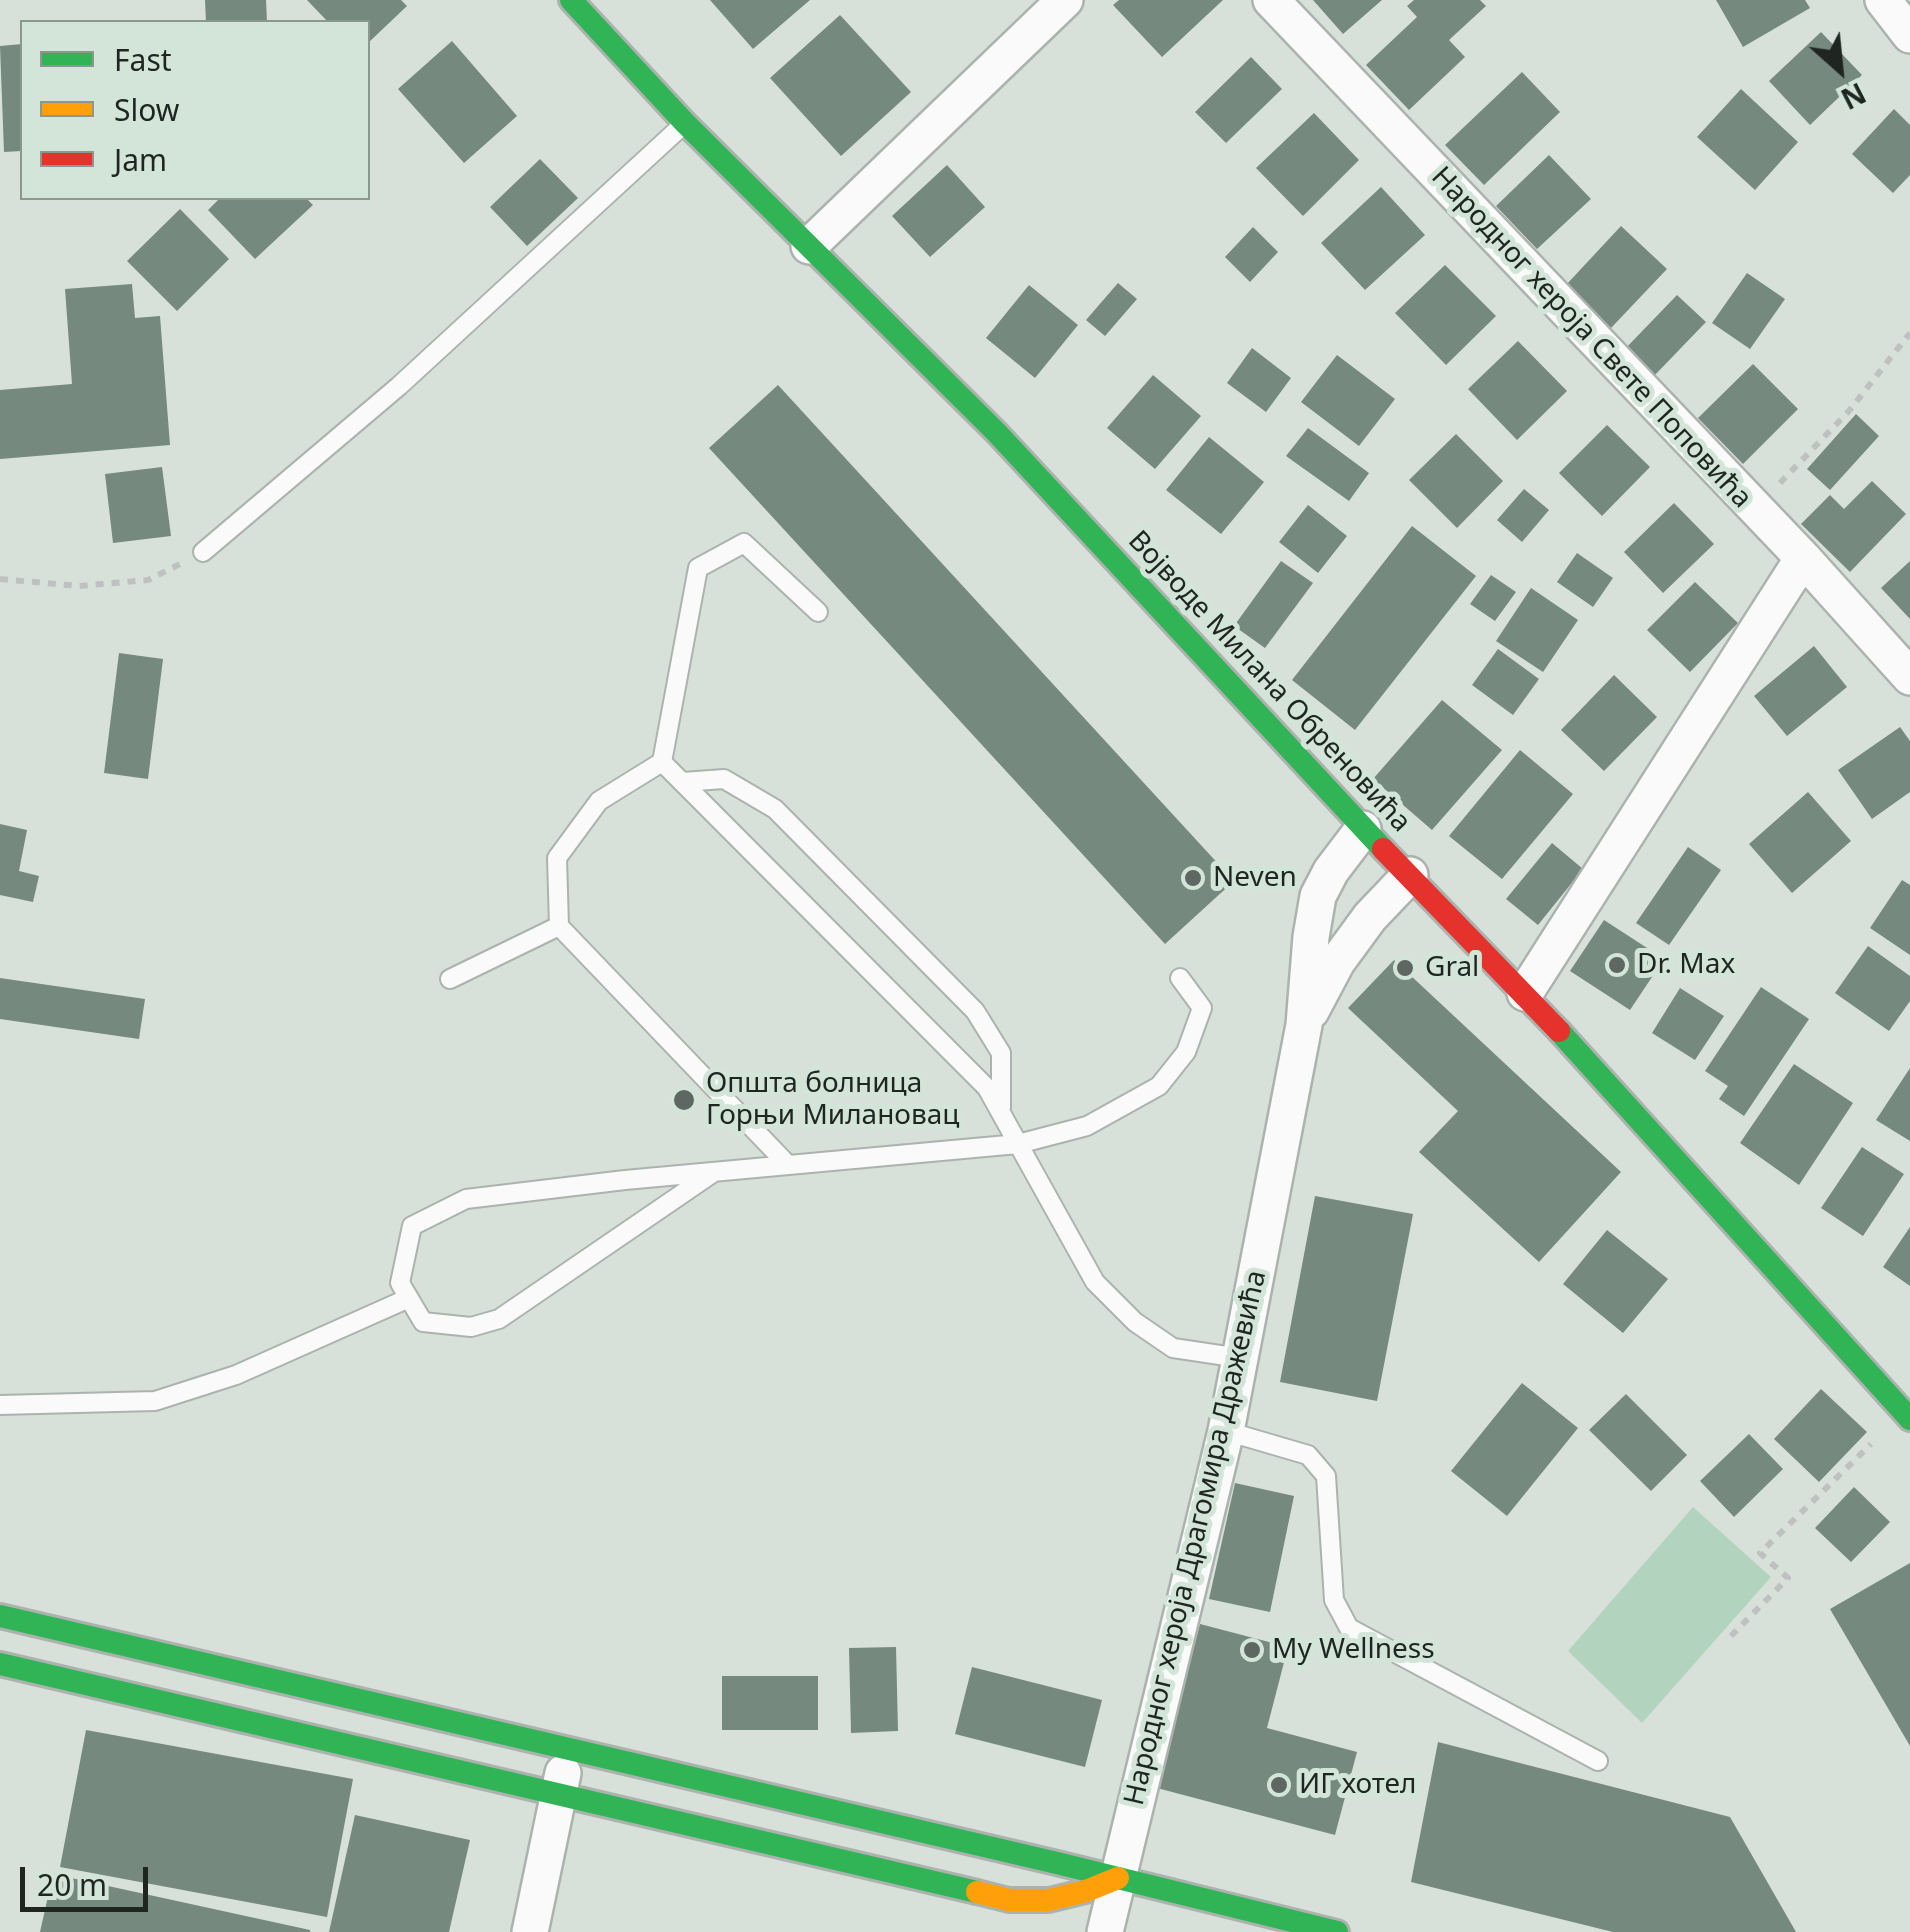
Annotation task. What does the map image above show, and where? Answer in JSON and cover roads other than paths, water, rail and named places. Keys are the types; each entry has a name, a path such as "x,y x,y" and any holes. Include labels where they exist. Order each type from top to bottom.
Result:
{"street":[{"name":"Војводе Милана Обреновића","path":"570,0 685,123 997,432 1363,829 1525,992 1907,1415"},
{"path":"809,246 1066,0"},
{"name":"Народног хероја Свете Поповића","path":"1271,0 1803,558 1910,677"},
{"path":"1883,0 1910,36"},
{"path":"1525,992 1803,558"},
{"name":"Народног хероја Драгомира Дражевића","path":"1106,1932 1226,1431 1304,1025 1318,896 1331,871 1363,829"},
{"name":"Народног хероја Драгомира Дражевића","path":"1304,1025 1348,947 1410,875"},
{"path":"0,1616 1337,1932"},
{"path":"0,1664 1009,1900 1049,1900 1118,1878"},
{"path":"530,1932 568,1748"}],"lane":[{"path":"203,552 399,386 685,123"},
{"path":"788,1165 559,926 557,858 599,801 662,762 698,568 744,542 818,612"},
{"path":"662,762 987,1088 1095,1282 1135,1322 1173,1348 1240,1358"},
{"path":"683,782 724,779 775,809 975,1011 1001,1053 1001,1114"},
{"path":"450,979 559,926"},
{"path":"714,1172 499,1318 471,1328 423,1322 400,1283 412,1226 466,1198 714,1172 1018,1144 1088,1126 1159,1086 1186,1052 1202,1008 1180,978"},
{"path":"0,1405 154,1401 236,1375 409,1298"},
{"path":"1226,1431 1308,1454 1326,1476 1334,1600 1348,1628 1598,1761"}],"place":[{"name":"Neven","path":"1193,878"},
{"name":"Dr. Max","path":"1617,965"},
{"name":"Gral","path":"1405,968"},
{"name":"Општа болница Горњи Милановац","path":"684,1100"},
{"name":"My Wellness","path":"1252,1650"},
{"name":"ИГ хотел","path":"1279,1785"}]}
